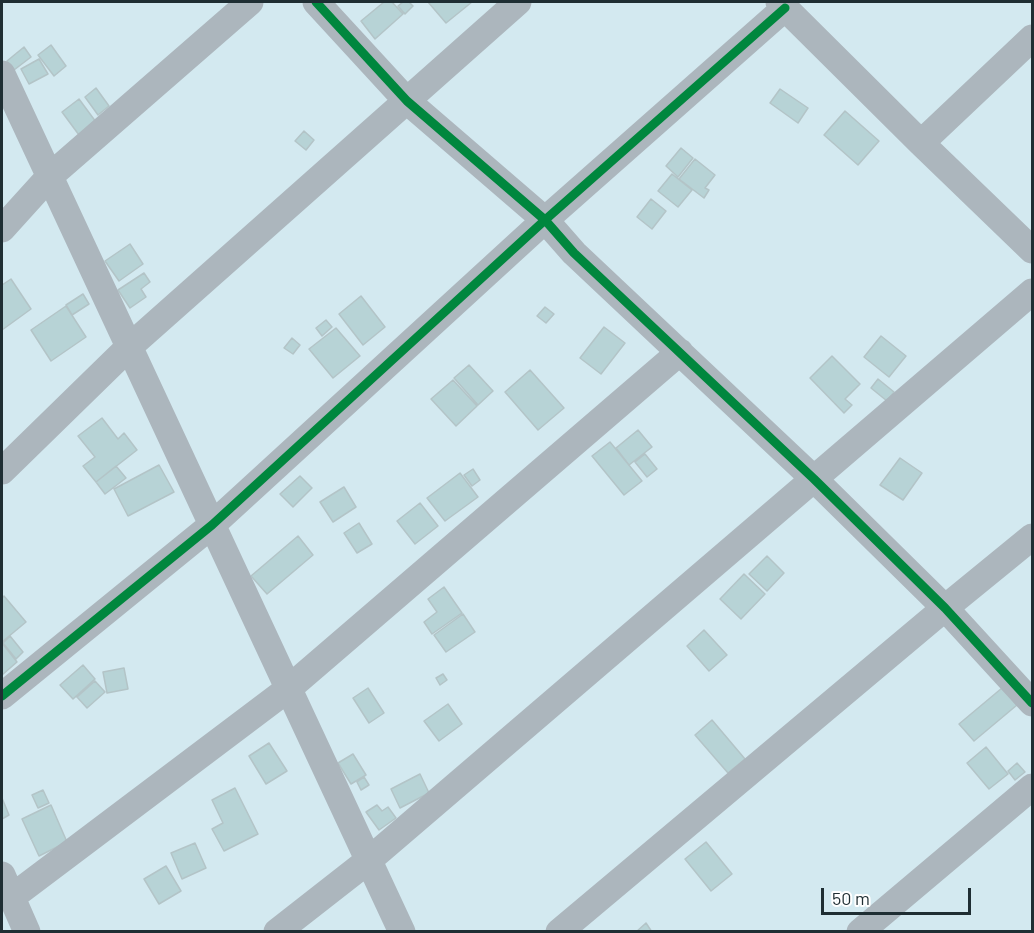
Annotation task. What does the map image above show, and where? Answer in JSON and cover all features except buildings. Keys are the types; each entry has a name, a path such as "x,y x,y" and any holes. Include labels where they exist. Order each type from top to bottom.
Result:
{"street":[{"path":"2,229 49,177 250,2"},
{"path":"316,2 407,101 545,220 574,253 814,479 945,608 1032,703"},
{"path":"2,471 128,348 518,2"},
{"path":"2,696 212,525 782,5 1032,250"},
{"path":"921,143 1032,38"},
{"path":"2,74 402,932"},
{"path":"277,932 369,860 1032,292"},
{"path":"27,932 7,886 288,689 680,352"},
{"path":"559,932 1032,537"},
{"path":"860,932 1032,787"}],"cycle path":[{"path":"316,2 407,101 545,220 574,253 814,479 945,608 1032,703"},
{"path":"2,696 212,525 545,220 785,8"}]}
